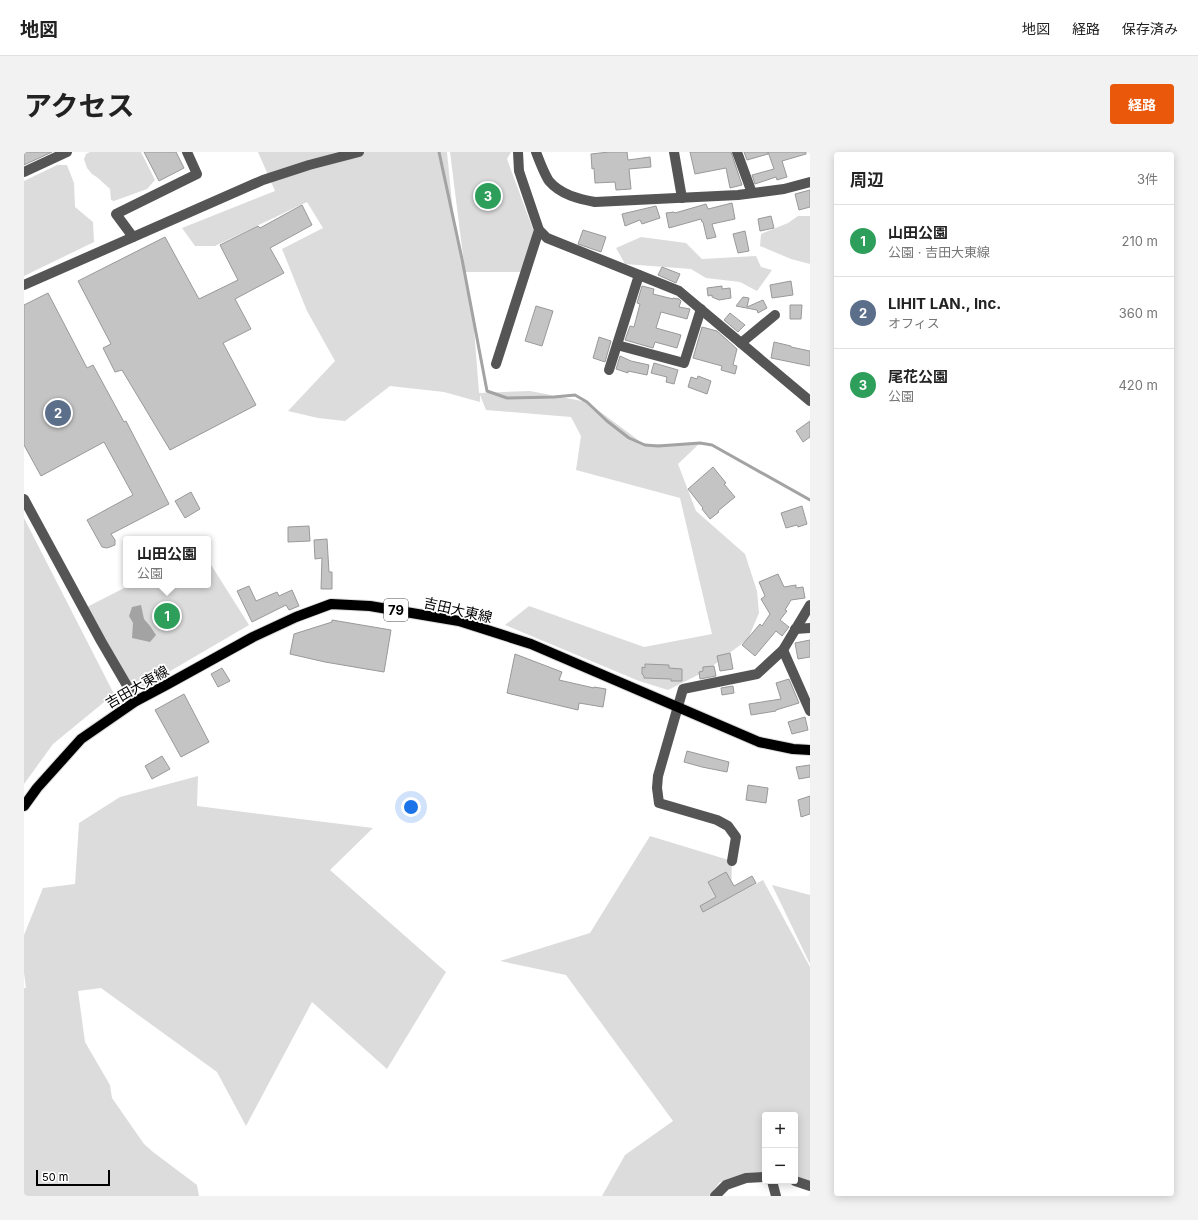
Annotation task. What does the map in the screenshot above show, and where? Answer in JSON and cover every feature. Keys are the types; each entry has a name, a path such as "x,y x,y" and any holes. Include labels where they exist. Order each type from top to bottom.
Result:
{"main road":[{"name":"吉田大東線","path":"24,806 37,788 81,738 136,701 253,637 296,617 331,604 370,606 459,621 531,644 759,742 793,749 810,750"}],"street":[{"path":"24,172 67,152"},
{"path":"133,237 116,214 197,174 187,152"},
{"path":"24,285 263,180 309,165 359,152"},
{"path":"518,152 519,171 540,230 547,238 679,291 810,401"},
{"path":"536,152 549,181 564,193 579,199 595,202 752,194 784,189 810,182"},
{"path":"674,152 682,198"},
{"path":"737,152 752,194"},
{"path":"496,364 540,230"},
{"path":"609,370 639,275"},
{"path":"617,346 684,363 701,309"},
{"path":"741,343 775,315"},
{"path":"24,499 101,641 136,701"},
{"path":"732,861 736,837 728,826 717,820 659,803 657,788 658,776 677,706 683,689 757,674 783,650 794,629 810,605"},
{"path":"794,629 810,628"},
{"path":"783,650 810,711"},
{"path":"714,1196 726,1185 746,1178 762,1177"},
{"path":"798,1182 810,1186"},
{"path":"773,1184 776,1196"}],"shaded area":[{"path":"90,152 141,152 155,180 147,189 114,201 111,200 110,189 87,168 84,159 86,154"},
{"path":"258,152 447,152 453,213 473,315 479,393 530,391 587,402 645,445 700,443 678,464 696,511 745,554 757,591 759,613 748,639 706,671 668,690 639,681 505,625 529,606 644,647 712,634 680,498 576,470 581,436 571,417 486,410 480,395 480,402 444,392 390,386 345,421 318,418 288,411 335,361 307,311 282,249 323,228 307,202 215,246 195,246 182,228 275,191"},
{"path":"450,152 511,152 507,159 534,232 525,272 465,272"},
{"path":"57,165 67,165 74,183 75,207 93,222 94,242 24,276 24,181"},
{"path":"798,216 810,216 810,264 791,259 760,246 761,234 788,223"},
{"path":"641,237 686,243 702,259 756,256 761,267 772,270 757,291 740,282 706,278 691,269 625,264 616,248"},
{"path":"24,518 114,694 53,744 24,784"},
{"path":"211,565 249,625 136,691 85,608 124,588 211,588"},
{"path":"141,605 144,619 156,635 150,642 132,638 133,623 129,616 132,607"},
{"path":"198,776 197,806 373,828 330,870 446,972 387,1069 312,1002 246,1126 217,1072 101,988 78,991 85,1042 110,1085 112,1098 144,1144 197,1185 199,1196 24,1196 24,988 26,988 24,973 24,935 43,888 75,884 79,823 120,797"},
{"path":"650,836 732,861 731,897 763,880 810,967 810,1186 798,1182 798,1112 762,1112 762,1179 720,1182 709,1196 602,1196 625,1155 673,1121 566,975 500,961 590,933"},
{"path":"772,885 810,895 810,964"}],"building":[{"path":"24,152 52,152 24,165"},
{"path":"144,152 176,152 184,168 159,181"},
{"path":"627,152 628,160 650,157 651,167 629,169 631,189 616,190 615,182 595,183 591,154"},
{"path":"690,152 731,152 742,185 730,188 726,168 695,174"},
{"path":"744,152 767,152 768,154 747,160"},
{"path":"768,152 806,152 806,154 782,161 787,177 777,180 776,177 755,184 752,175 774,169"},
{"path":"810,190 810,207 799,210 795,194"},
{"path":"732,203 735,219 712,224 716,237 707,239 701,219 669,228 666,213 675,213 706,204 708,209"},
{"path":"302,205 312,225 270,248 284,273 235,299 251,329 223,343 256,405 170,450 122,370 115,372 103,348 111,344 78,281 165,237 199,299 238,280 220,245 258,226 260,228"},
{"path":"656,206 660,218 642,224 640,220 625,226 622,214"},
{"path":"771,216 774,228 760,231 758,219"},
{"path":"583,230 606,237 601,252 578,244"},
{"path":"745,231 749,251 738,253 733,234"},
{"path":"662,267 680,274 676,283 658,275"},
{"path":"791,281 793,295 772,298 770,285"},
{"path":"642,286 654,289 653,294 679,299 681,301 679,307 690,309 687,319 661,312 656,328 681,335 677,348 655,342 653,348 625,340 630,326 634,327 640,304 637,303"},
{"path":"722,286 722,289 730,288 731,298 719,300 712,297 712,295 708,296 707,288"},
{"path":"48,293 87,368 93,365 124,422 126,421 169,504 111,534 115,540 115,545 107,548 102,547 87,520 133,495 104,442 41,476 24,445 24,305"},
{"path":"743,297 749,298 747,307 763,300 767,308 758,313 757,310 736,306"},
{"path":"790,305 802,305 801,319 790,319"},
{"path":"536,306 553,311 542,346 525,341"},
{"path":"730,313 745,325 738,332 724,320"},
{"path":"702,327 717,331 737,349 733,365 737,366 735,374 721,370 722,366 693,358"},
{"path":"599,337 611,341 605,362 593,358"},
{"path":"774,342 810,351 810,366 771,358"},
{"path":"620,356 631,361 649,365 647,375 628,371 628,373 616,369"},
{"path":"654,363 678,370 674,384 666,382 667,377 651,373"},
{"path":"698,376 711,381 707,394 688,387 691,377 697,379"},
{"path":"810,421 810,437 803,442 796,431"},
{"path":"713,467 735,497 710,519 688,489"},
{"path":"191,492 200,509 185,518 175,501"},
{"path":"802,506 807,524 798,527 797,525 786,528 781,513"},
{"path":"309,526 310,541 288,542 288,527"},
{"path":"327,539 329,572 332,572 332,589 321,589 322,558 315,559 314,540"},
{"path":"778,574 784,587 796,585 796,588 803,587 805,598 791,600 785,610 787,611 780,620 789,627 782,636 776,631 755,656 742,645 760,624 762,626 770,614 761,599 765,596 759,582"},
{"path":"249,586 256,601 277,592 279,596 292,590 299,606 289,610 286,605 252,622 237,591"},
{"path":"332,620 391,630 384,672 325,662 290,654 294,634 332,622"},
{"path":"810,640 810,657 798,659 795,643"},
{"path":"730,653 733,669 720,671 717,656"},
{"path":"515,654 562,672 559,680 594,688 606,689 603,707 579,703 578,710 507,693"},
{"path":"645,664 669,665 669,668 682,669 682,681 644,678 642,674 642,667 645,668"},
{"path":"714,666 716,676 700,679 699,672 703,671 703,667"},
{"path":"222,668 230,681 218,687 211,674"},
{"path":"789,679 799,703 776,711 751,715 749,704 781,699 776,683"},
{"path":"733,686 734,693 722,695 721,688"},
{"path":"184,694 209,742 181,757 155,710"},
{"path":"805,717 808,730 792,734 788,722"},
{"path":"687,751 729,762 727,772 684,762"},
{"path":"162,756 170,769 152,779 145,766"},
{"path":"810,765 810,777 799,779 796,767"},
{"path":"748,785 768,788 766,803 746,800"},
{"path":"810,796 810,814 801,817 798,800"},
{"path":"726,872 734,886 752,876 756,883 703,912 700,906 716,897 708,882"}],"waterway":[{"path":"439,152 462,259 487,391 507,398 575,395 587,402 607,421 629,438 645,445 658,446 700,443 712,445 810,500"}],"place":[{"name":"尾花公園","path":"488,196"},
{"name":"LIHIT LAN., Inc.","path":"58,413"},
{"name":"山田公園","path":"167,616"}]}
